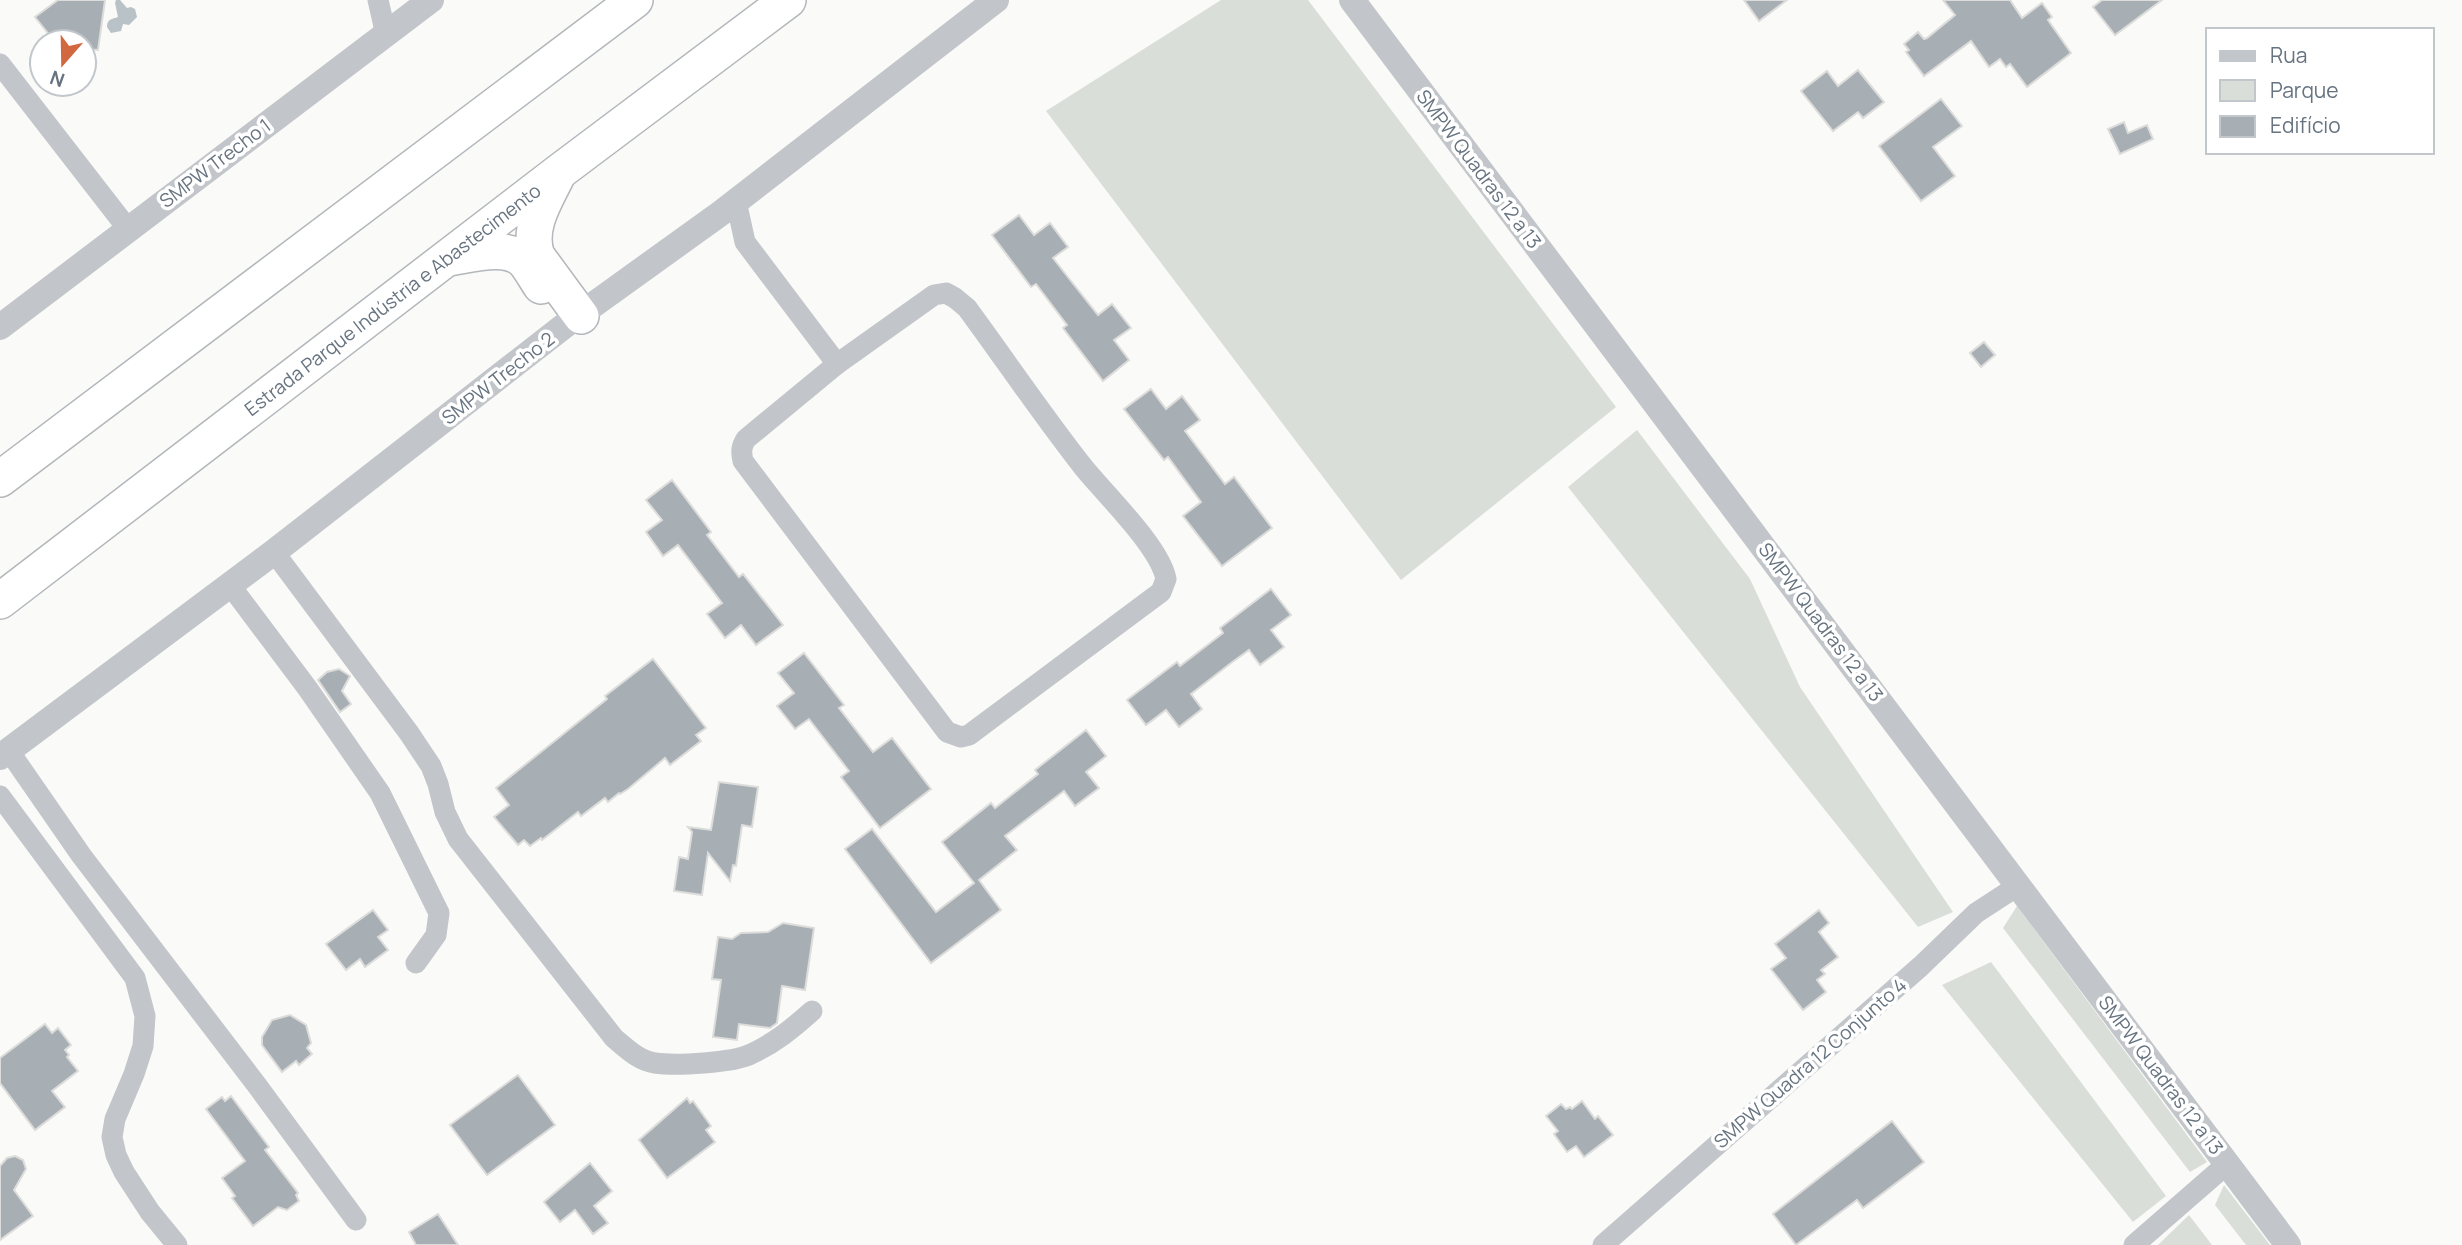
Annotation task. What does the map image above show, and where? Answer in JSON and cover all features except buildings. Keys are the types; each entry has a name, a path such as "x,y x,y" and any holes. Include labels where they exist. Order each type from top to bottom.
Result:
{"highway":[{"name":"Estrada Parque Indústria e Abastecimento","path":"0,601 559,172 788,0"},
{"path":"0,479 632,1"},
{"path":"559,172 538,217 533,233 533,245 572,321"},
{"path":"449,258 506,252 518,256 572,321"}],"street":[{"path":"378,0 386,35"},
{"name":"SMPW Trecho 2","path":"4,754 274,552 572,321 708,223 996,0"},
{"name":"SMPW Quadras 12 a 13","path":"1352,0 2288,1245"},
{"name":"SMPW Trecho 1","path":"0,327 386,35 423,2"},
{"path":"0,64 128,229"},
{"path":"736,201 745,242 837,364"},
{"path":"708,223 745,242"},
{"path":"946,293 955,298 967,308 1083,466 1147,543 1164,573 1163,588 969,735 954,736 947,732 743,461 742,446 746,439 837,364 934,295 946,293"},
{"path":"274,552 431,766 445,812 458,839 614,1038 634,1055 653,1063 721,1061 748,1056 783,1037 812,1011"},
{"path":"230,585 308,689 380,793 439,913 436,935 416,963"},
{"path":"4,754 259,1088 356,1220"},
{"path":"0,796 135,978 145,1016 143,1046 114,1119 112,1137 124,1172 150,1212 177,1245"},
{"name":"SMPW Quadra 12 Conjunto 4","path":"1603,1245 1911,975 1976,913 2019,885"},
{"path":"2134,1245 2227,1164"}],"green space":[{"path":"1221,0 1308,0 1616,407 1401,580 1046,111"},
{"path":"1637,430 1750,579 1800,687 1953,912 1918,927 1568,487"},
{"path":"2017,906 2207,1162 2190,1172 2003,928"},
{"path":"1991,962 2166,1196 2133,1222 1942,985"},
{"path":"2224,1185 2270,1245 2246,1245 2215,1205"},
{"path":"2189,1215 2212,1245 2158,1245"}],"shaded area":[{"path":"116,0 120,0 127,8 135,9 137,17 129,25 123,24 121,31 111,33 107,24 118,17"}]}
